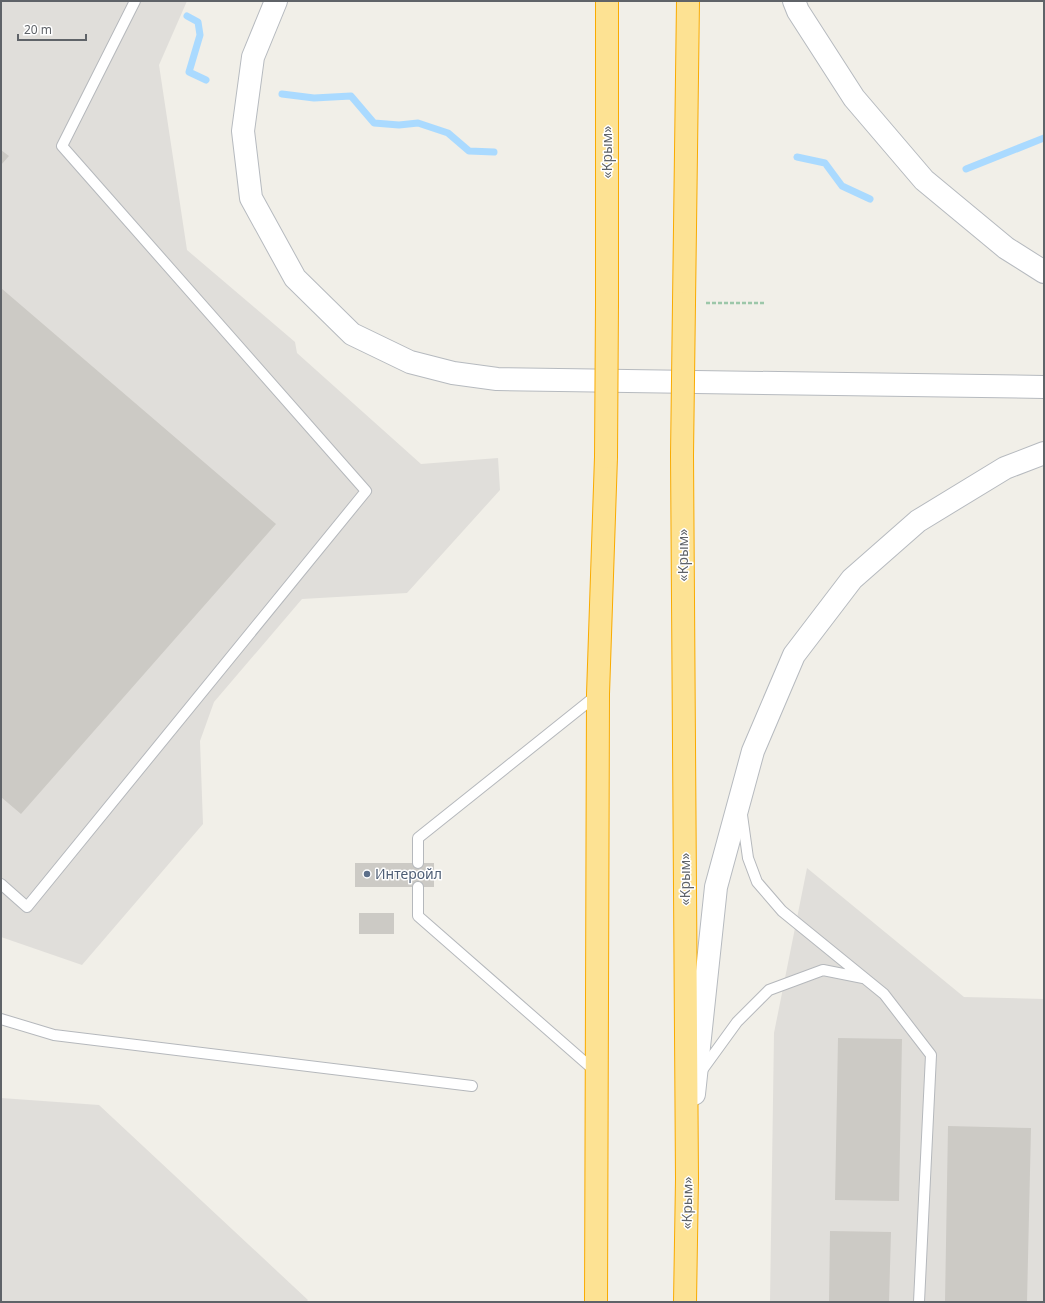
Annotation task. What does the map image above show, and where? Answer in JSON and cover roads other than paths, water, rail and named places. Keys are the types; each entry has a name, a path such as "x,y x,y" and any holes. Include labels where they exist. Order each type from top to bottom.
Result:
{"highway":[{"name":"«Крым»","path":"598,694 606,457 607,1"},
{"name":"«Крым»","path":"685,1302 687,1179 682,455 688,1"},
{"path":"596,1302 598,694"}],"main road":[{"path":"276,1 253,57 243,131 251,198 295,278 352,334 410,362 453,373 497,379 1044,386"},
{"path":"602,1 607,29"},
{"path":"794,1 798,11 854,98 924,180 1006,248 1044,272"},
{"path":"687,1179 716,887 753,751 794,655 852,579 918,521 1005,468 1044,453"}],"lane":[{"path":"1,884 27,907 366,492 62,146 135,1"},
{"path":"418,863 418,838 598,694"},
{"path":"740,801 748,858 757,882 782,911 884,994 931,1055 919,1302"},
{"path":"418,887 418,916 597,1072"},
{"path":"696,1079 737,1022 769,990 823,970 865,979"},
{"path":"1,1019 54,1034 472,1086"}],"waterway":[{"path":"187,16 198,22 200,35 189,72 206,80"},
{"path":"282,94 314,98 351,96 374,123 399,125 418,123 448,133 469,151 494,152"},
{"path":"966,169 1044,138"},
{"path":"797,157 825,163 842,186 870,199"}],"place":[{"name":"Интеройл","path":"367,874"}]}
